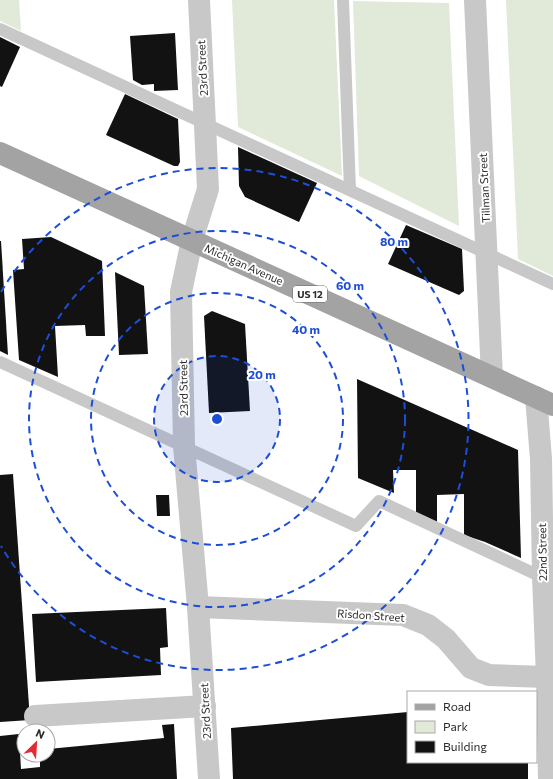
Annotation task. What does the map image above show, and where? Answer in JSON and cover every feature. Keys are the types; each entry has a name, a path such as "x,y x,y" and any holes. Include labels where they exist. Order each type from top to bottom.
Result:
{"main road":[{"name":"Michigan Avenue","path":"0,153 544,401"}],"street":[{"name":"23rd Street","path":"199,0 208,189 192,240 181,292 184,446 198,607 209,779"},
{"name":"Tillman Street","path":"475,0 492,377"},
{"name":"22nd Street","path":"544,401 541,459 547,515 547,677 549,779"},
{"name":"Risdon Street","path":"198,607 403,615 428,626 446,639 471,668 480,672 496,675 547,677"},
{"path":"35,716 205,706"}],"lane":[{"path":"343,0 350,190"},
{"path":"0,29 553,284"},
{"path":"0,362 356,526 379,501 548,579"}],"green space":[{"path":"0,0 19,0 21,31 0,21"},
{"path":"232,0 334,0 342,176 238,127"},
{"path":"506,0 553,0 553,276 518,259"},
{"path":"353,1 449,3 459,226 359,176"}],"building":[{"path":"175,33 178,90 154,91 154,84 142,85 133,80 130,36"},
{"path":"0,37 20,47 2,87 0,86"},
{"path":"125,94 178,119 180,162 178,166 174,166 106,135"},
{"path":"238,147 317,183 299,222 245,197 239,186"},
{"path":"406,225 462,249 464,291 459,295 388,264"},
{"path":"51,237 102,261 105,336 86,336 85,325 55,326 58,377 19,360 13,270 24,269 22,239"},
{"path":"1,241 8,355 0,351"},
{"path":"115,272 144,286 148,354 119,355"},
{"path":"212,311 245,324 250,411 209,413 204,316"},
{"path":"357,379 518,450 521,558 485,542 464,535 464,494 437,495 437,522 416,513 416,470 393,470 394,493 358,478"},
{"path":"13,474 30,720 0,722 0,475"},
{"path":"156,495 169,495 170,516 157,516"},
{"path":"166,608 168,647 160,648 161,675 36,682 32,614"},
{"path":"407,712 407,763 528,763 528,779 233,779 231,728"},
{"path":"174,724 177,779 0,779 0,736 16,734 16,763 21,763 21,769 40,767 40,763 56,763 56,748 164,738 162,725"}]}
